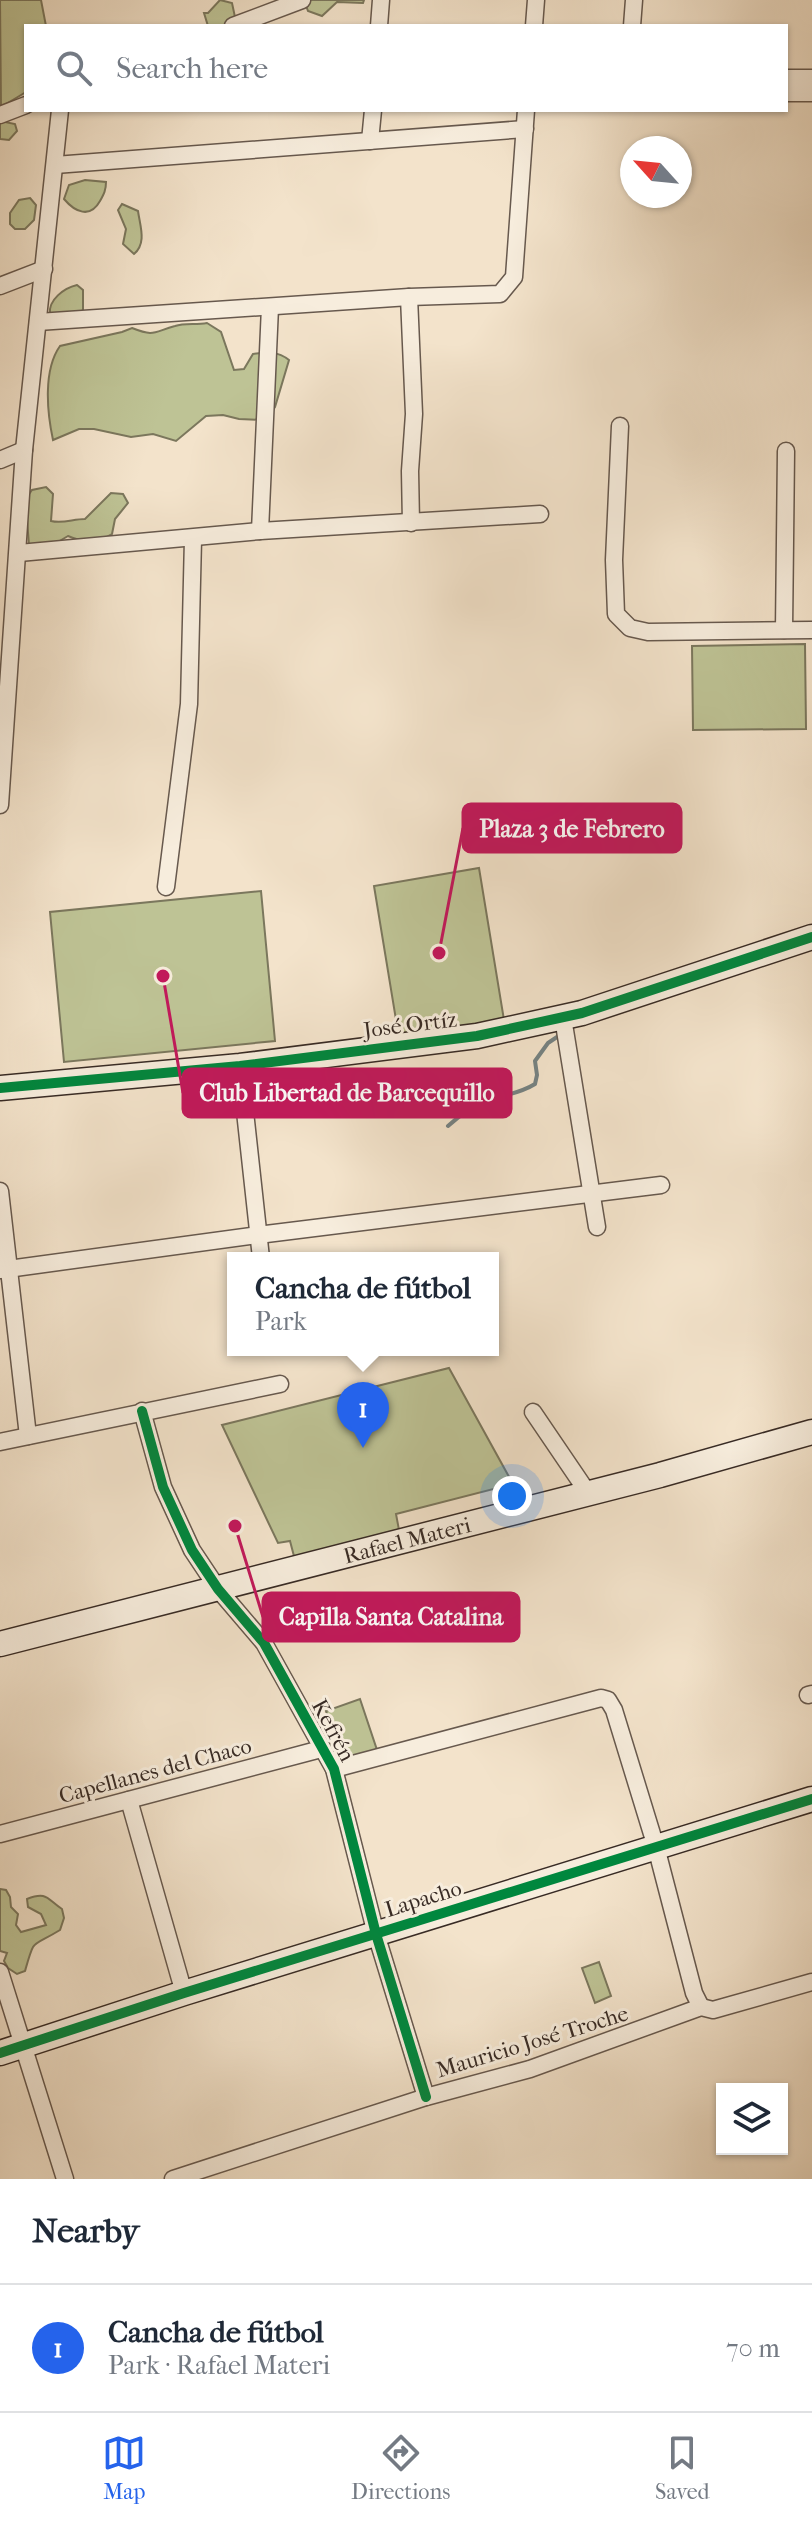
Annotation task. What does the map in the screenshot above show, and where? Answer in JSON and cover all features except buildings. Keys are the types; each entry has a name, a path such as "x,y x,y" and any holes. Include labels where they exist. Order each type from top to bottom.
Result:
{"street":[{"path":"238,24 302,0"},
{"path":"379,24 381,0"},
{"path":"534,24 536,0"},
{"path":"632,24 634,0"},
{"path":"788,78 812,78"},
{"path":"788,93 812,93"},
{"path":"0,115 24,106"},
{"path":"0,805 6,632 19,553 24,450 60,112"},
{"path":"370,141 373,112"},
{"path":"38,322 409,297 500,294 514,277 517,257 526,112"},
{"path":"55,165 525,129"},
{"path":"0,286 44,269"},
{"path":"409,297 414,414 409,491 411,523"},
{"path":"260,531 270,307"},
{"path":"620,426 614,560 616,614 630,628 648,632 812,630"},
{"path":"0,460 24,450"},
{"path":"784,630 786,451"},
{"path":"19,553 260,531 540,514"},
{"path":"166,887 189,704 193,539"},
{"name":"José Ortíz","path":"0,1088 240,1066 477,1036 563,1018 812,937"},
{"path":"563,1018 597,1227"},
{"path":"240,1066 260,1252"},
{"path":"5,1270 661,1185"},
{"path":"0,1191 5,1270 28,1436"},
{"path":"0,1442 280,1384"},
{"name":"Kefrén","path":"142,1411 163,1487 192,1550 218,1589 264,1643 334,1769 376,1934 426,2097"},
{"path":"533,1412 588,1493"},
{"name":"Rafael Materi","path":"0,1644 588,1493 812,1432"},
{"path":"334,1769 601,1698 608,1700 614,1710 656,1847 694,1993 701,2007"},
{"name":"Capellanes del Chaco","path":"0,1834 321,1749"},
{"name":"Lapacho","path":"11,2049 812,1799"},
{"path":"129,1800 184,1993"},
{"path":"0,1972 11,2049 65,2179"},
{"name":"Mauricio José Troche","path":"173,2179 426,2097 530,2069 701,2007 713,2010 812,1982"}],"green space":[{"path":"0,0 41,0 46,24 24,24 24,93 1,107"},
{"path":"220,0 232,3 235,17 230,24 207,24 204,13 208,13"},
{"path":"304,0 364,0 363,3 337,2 322,16 308,11"},
{"path":"0,121 15,124 17,131 9,140 0,139"},
{"path":"85,180 106,182 96,207 82,212 64,199 69,185"},
{"path":"30,198 36,205 34,220 25,229 15,229 10,224 10,213 19,200"},
{"path":"122,204 138,211 142,240 134,254 123,244 126,229 118,210"},
{"path":"77,285 83,290 83,310 68,320 50,314 58,295"},
{"path":"207,323 221,332 234,370 244,369 253,354 272,353 289,360 275,407 266,420 206,416 176,441 153,434 131,437 94,429 79,429 53,440 48,404 49,379 60,346 132,328 150,333 179,325"},
{"path":"46,487 53,494 51,521 85,519 111,493 123,494 128,503 115,519 112,534 90,541 68,536 46,549 29,545 26,507 32,490"},
{"path":"805,644 806,729 693,730 692,646"},
{"path":"479,868 504,1020 399,1038 374,886"},
{"path":"261,891 275,1041 64,1062 50,912"},
{"path":"449,1368 513,1484 396,1514 399,1530 295,1560 290,1541 278,1543 222,1425"},
{"path":"360,1699 378,1753 344,1765 326,1711"},
{"path":"0,1889 6,1890 10,1897 11,1907 18,1914 16,1925 21,1932 46,1925 41,1914 28,1907 27,1899 43,1896 50,1899 62,1909 64,1918 60,1930 35,1944 25,1971 17,1974 4,1961 7,1953 0,1951"},
{"path":"599,1962 611,1996 595,2003 582,1968"}],"waterway":[{"path":"448,1126 481,1103 535,1084 535,1061 548,1043 557,1037"}],"cycle path":[{"path":"0,1088 240,1066 477,1036 582,1013 812,937"},
{"path":"142,1411 163,1487 192,1550 218,1589 264,1643 334,1769 376,1934 426,2097"},
{"path":"0,2053 812,1799"}],"place":[{"name":"Plaza 3 de Febrero","path":"439,953"},
{"name":"Club Libertad de Barcequillo","path":"163,976"},
{"name":"Cancha de fútbol","path":"363,1448"},
{"name":"Capilla Santa Catalina","path":"235,1526"}]}
